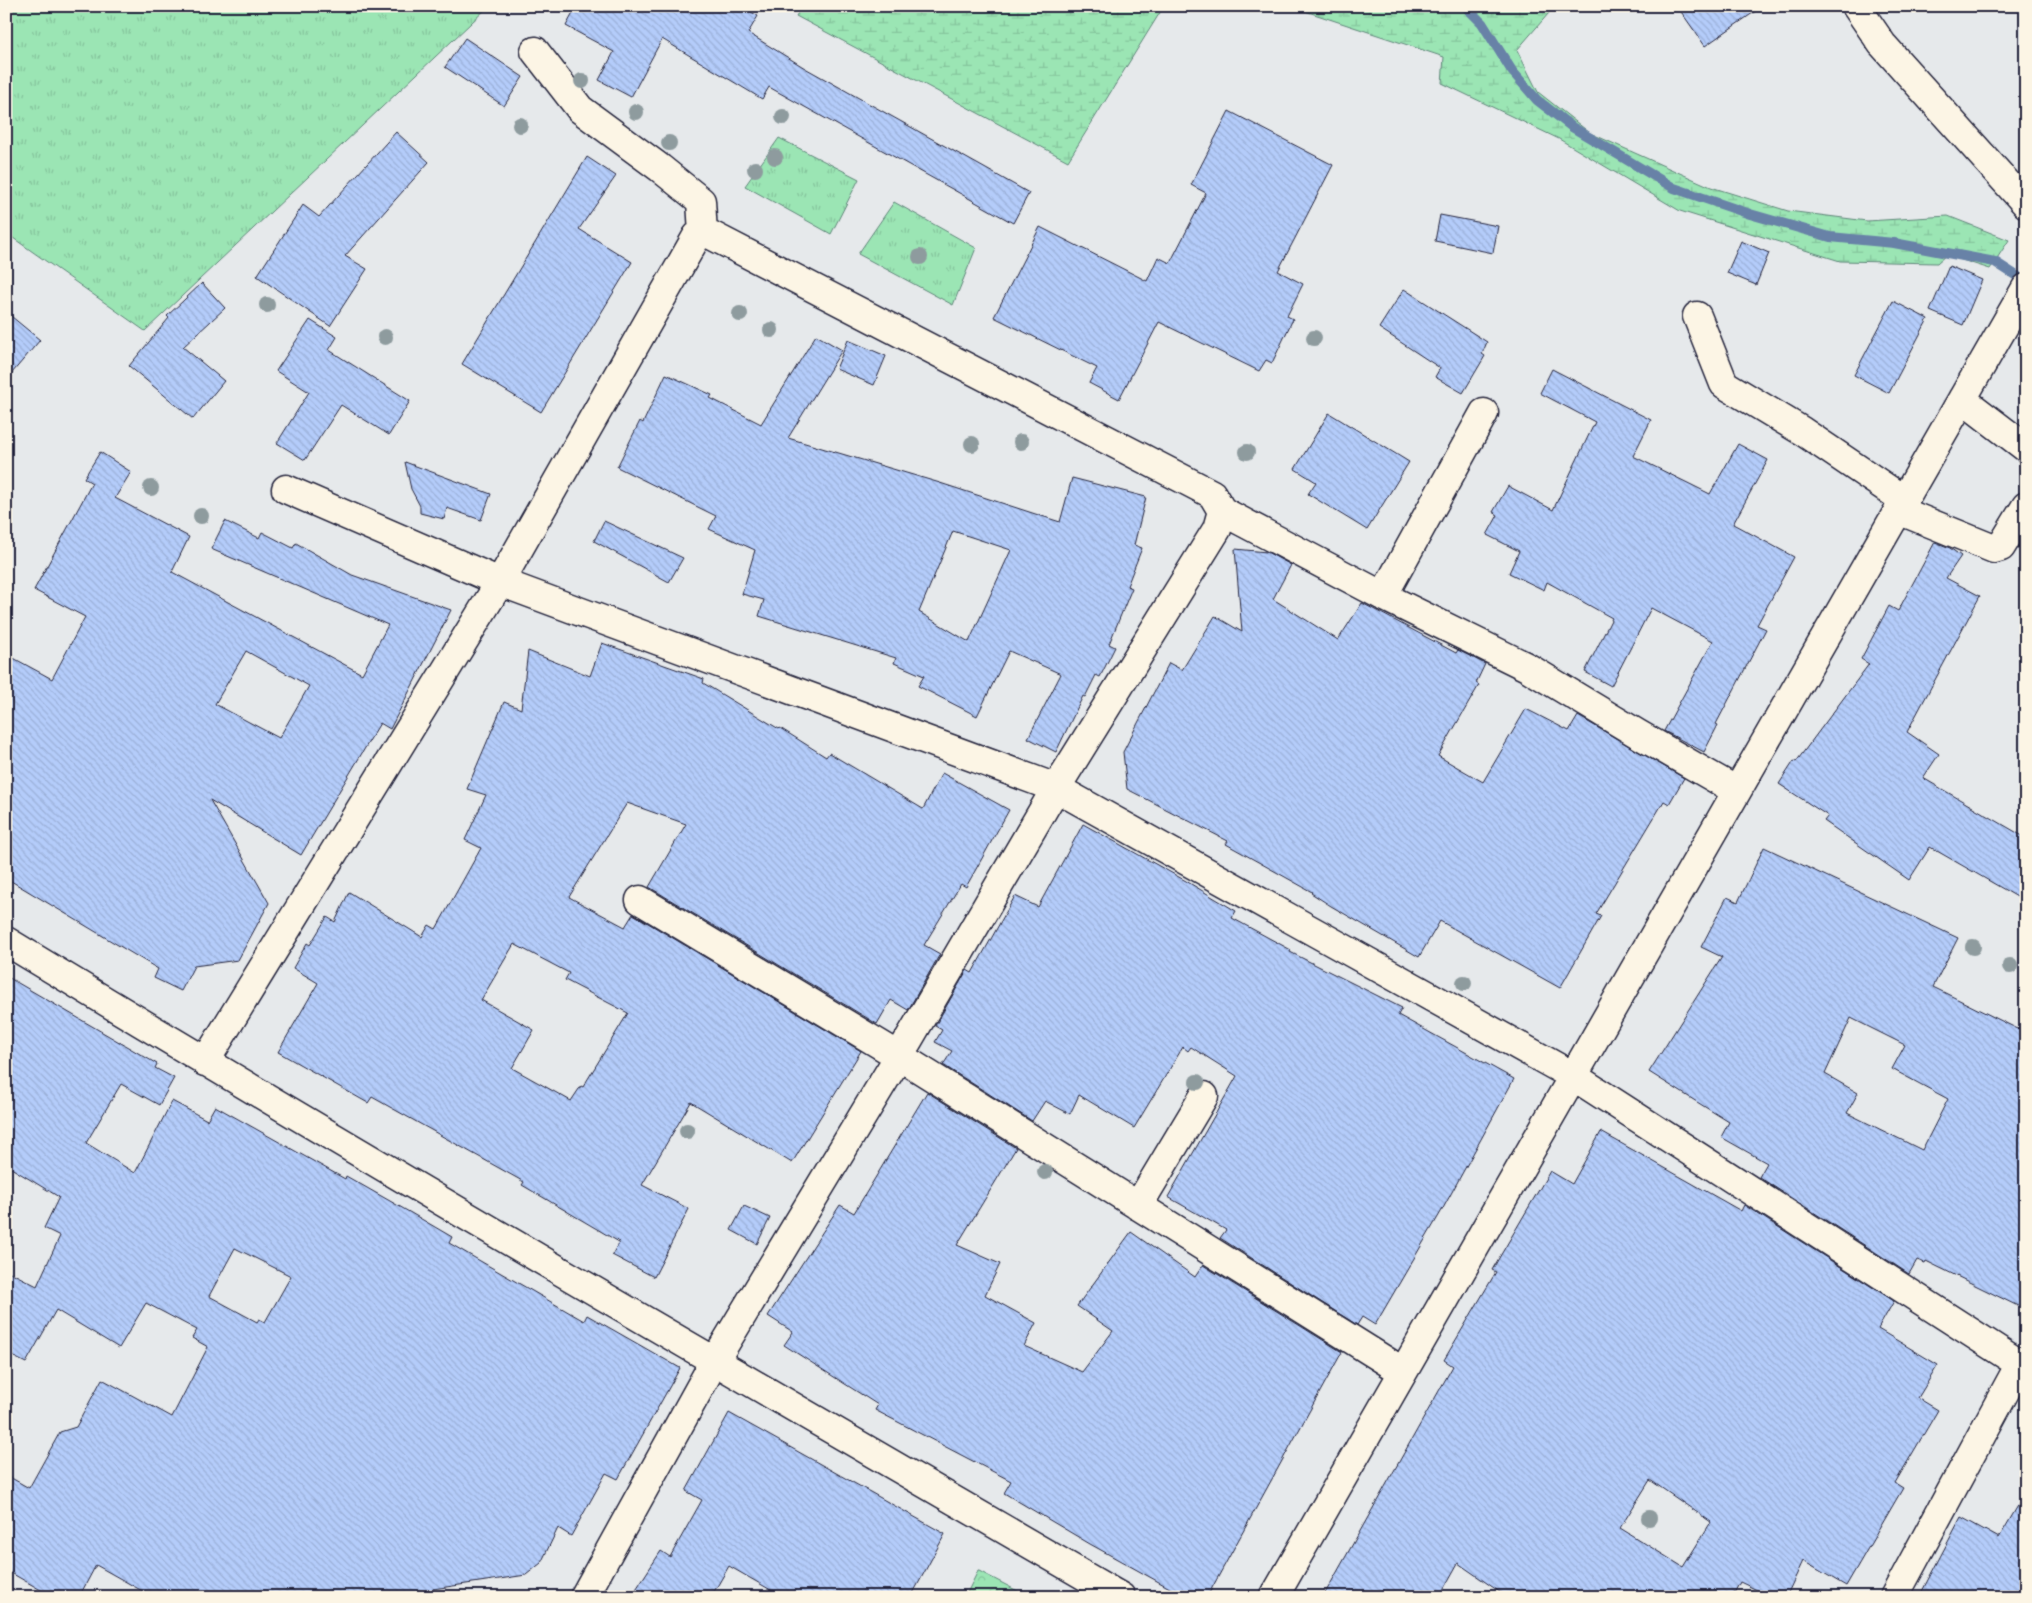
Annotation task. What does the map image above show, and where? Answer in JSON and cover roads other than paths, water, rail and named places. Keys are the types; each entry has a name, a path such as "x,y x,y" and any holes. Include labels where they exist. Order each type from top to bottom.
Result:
{"street":[{"path":"1856,6 1882,44 2026,204"},
{"path":"535,51 580,109 701,201 703,233"},
{"path":"205,1062 500,582 697,236 703,233 720,240 1212,494 1222,511 1383,596 1527,667 1737,791"},
{"path":"1274,1597 2023,292"},
{"path":"1697,316 1724,384 1802,431 1901,505 1994,549 2002,547 2026,506"},
{"path":"1962,399 2026,448"},
{"path":"1383,596 1484,412"},
{"path":"286,488 500,582 1056,788 1573,1076 2023,1366 1894,1597"},
{"path":"584,1597 714,1362 899,1056 1056,788 1217,528 1222,511"},
{"path":"640,900 899,1056 1402,1372"},
{"path":"6,941 205,1062 714,1362 1121,1597"},
{"path":"1138,1206 1204,1096"}],"waterway":[{"path":"1465,6 1482,23 1512,71 1537,100 1572,127 1674,188 1750,214 1830,237 1894,243 1995,262 2026,282"}]}
